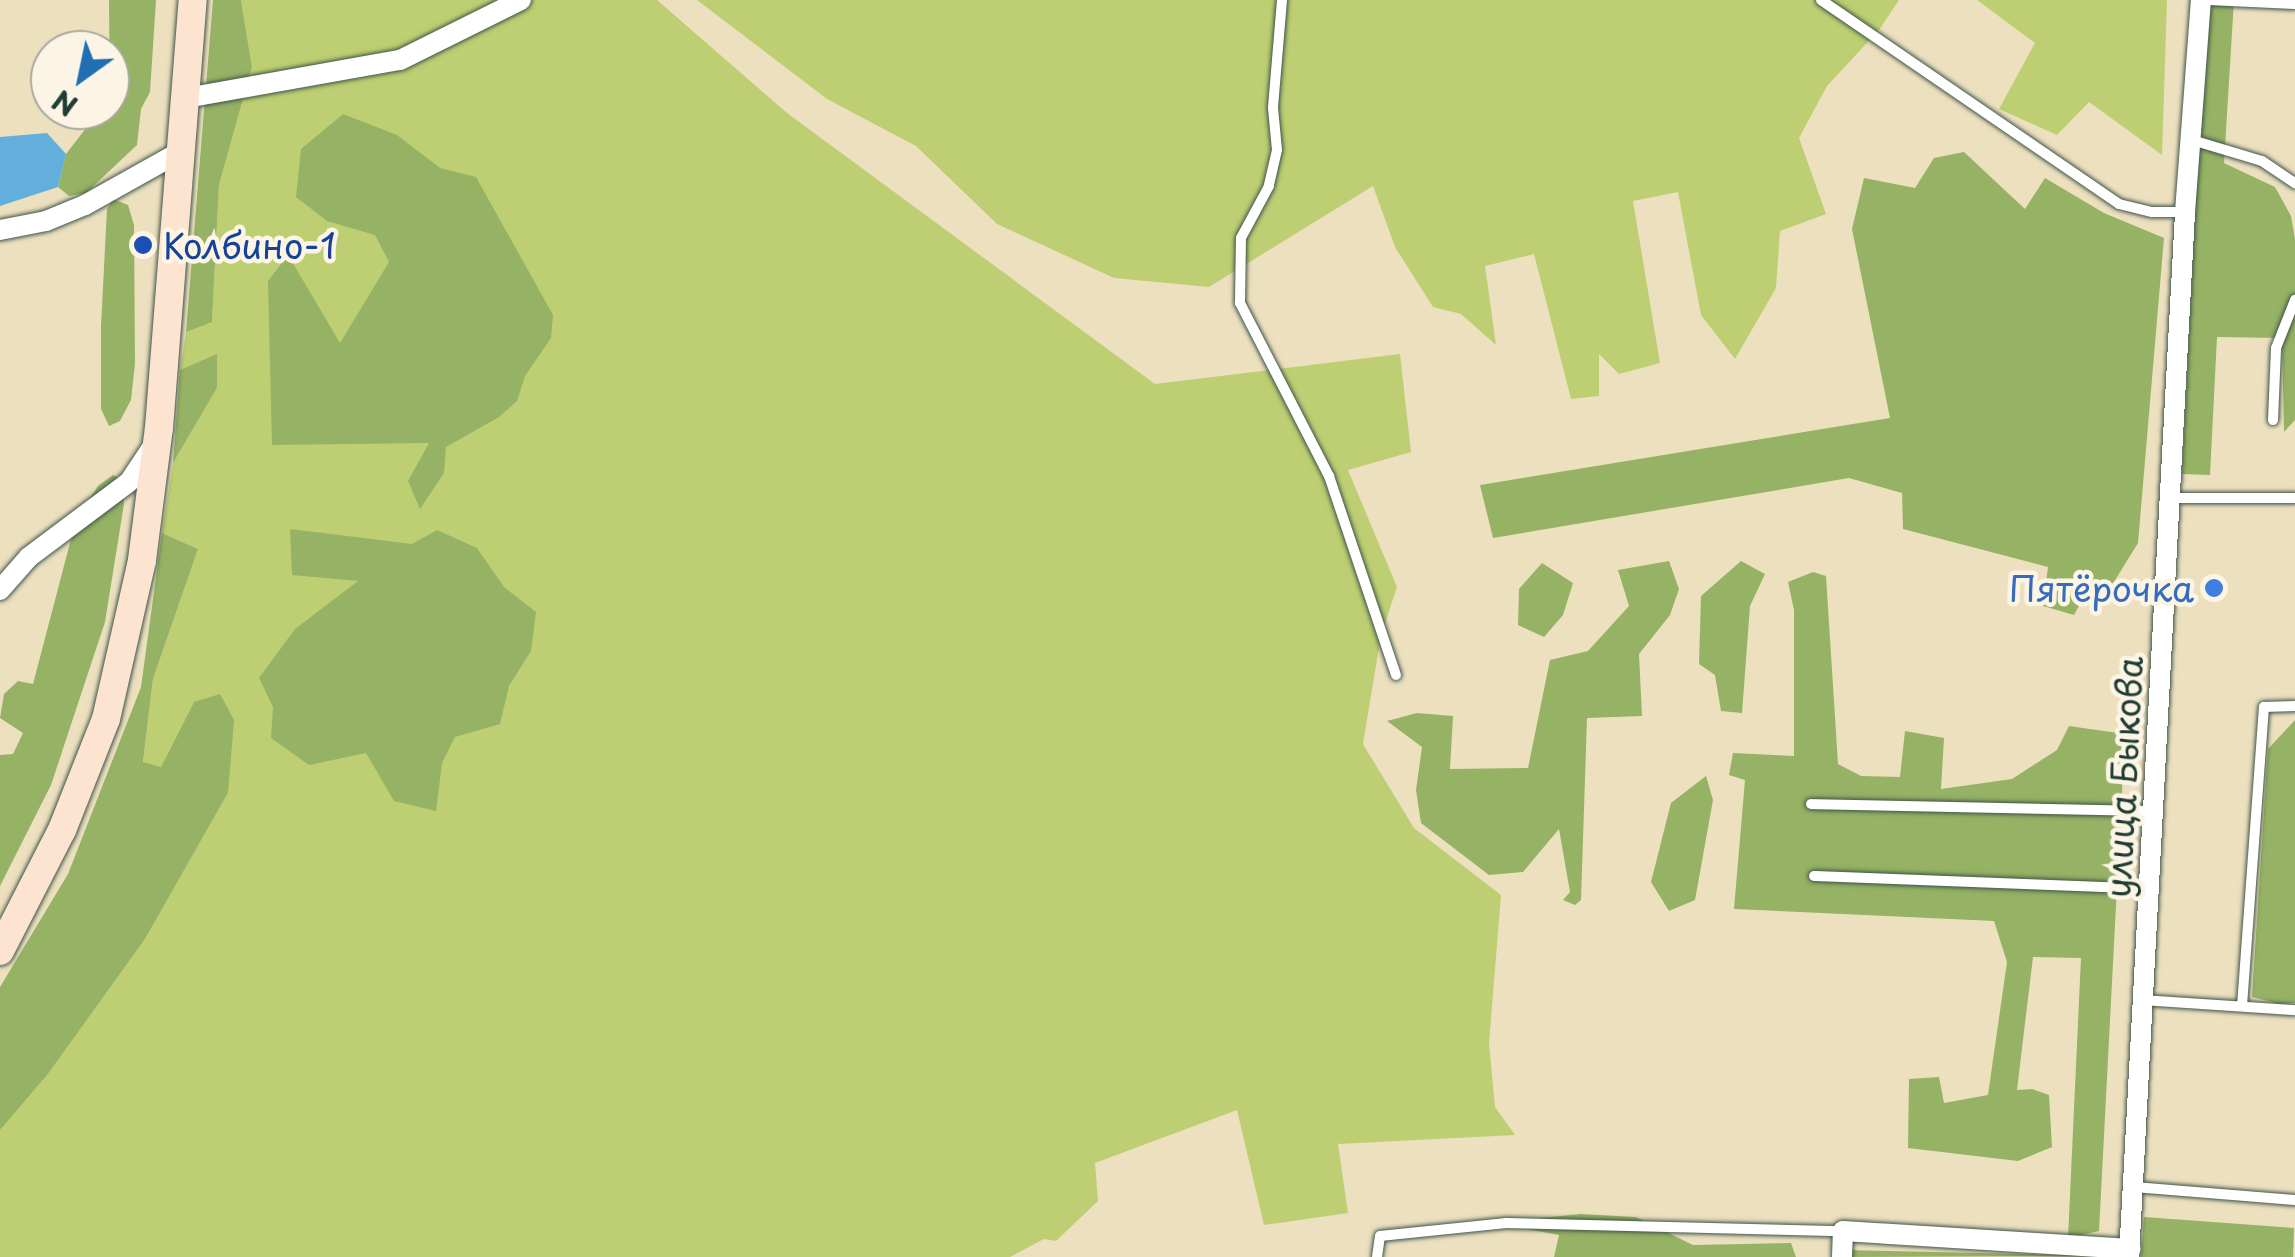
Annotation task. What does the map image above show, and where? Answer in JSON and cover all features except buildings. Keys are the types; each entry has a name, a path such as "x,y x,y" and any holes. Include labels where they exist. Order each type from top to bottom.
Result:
{"main road":[{"path":"0,951 62,830 106,718 142,560 159,428 193,0"}],"street":[{"path":"186,98 400,60 520,0"},
{"name":"улица Быкова","path":"2130,1253 2185,212 2204,0"},
{"path":"0,230 46,220 85,205 180,152"},
{"path":"0,590 29,557 129,482 149,455 159,428"},
{"path":"1842,1257 1842,1231 2130,1253"}],"lane":[{"path":"1282,0 1274,108 1278,150 1270,186 1241,238 1240,302 1329,476 1396,675"},
{"path":"1821,0 2119,204 2152,212 2185,212"},
{"path":"2204,0 2295,4"},
{"path":"2192,140 2262,160 2295,183"},
{"path":"2274,420 2276,348 2295,300"},
{"path":"2169,498 2295,498"},
{"path":"2242,1006 2264,706 2295,706"},
{"path":"1811,804 2154,810"},
{"path":"1814,876 2150,889"},
{"path":"2142,1000 2295,1010"},
{"path":"2132,1188 2295,1200"},
{"path":"1377,1257 1380,1236 1506,1223 1842,1231"}],"green space":[{"path":"109,0 156,0 150,92 141,109 137,145 86,193 69,196 58,187 66,154 85,130 130,130 130,30 109,30"},
{"path":"213,0 241,0 252,67 219,185 212,322 186,332"},
{"path":"241,0 657,0 787,113 1155,384 1400,354 1411,452 1348,470 1397,587 1381,635 1363,744 1414,828 1501,895 1489,1043 1495,1107 1515,1135 1338,1144 1348,1213 1264,1225 1237,1110 1095,1163 1098,1201 1056,1241 1044,1239 1010,1257 0,1257 0,1130 48,1074 145,939 228,793 194,702 161,767 143,763 153,679 198,549 162,533 173,463 217,388 216,355 180,370 186,332 212,321 219,185 252,67"},
{"path":"697,0 1899,0 1879,30 1827,86 1799,138 1826,214 1780,231 1776,288 1735,359 1701,315 1678,192 1633,201 1660,363 1619,374 1599,354 1599,396 1571,399 1534,254 1485,266 1496,345 1461,314 1433,307 1395,247 1373,186 1209,287 1114,278 997,224 916,146 827,99"},
{"path":"1977,0 2167,0 2162,155 2089,102 2057,135 1999,109 2035,43"},
{"path":"2206,0 2234,0 2224,163 2275,187 2291,216 2295,239 2295,420 2284,432 2282,338 2217,337 2210,475 2182,474"},
{"path":"343,114 397,135 440,168 476,177 553,315 551,338 525,376 517,401 499,417 446,447 444,473 420,509 408,481 429,443 272,445 268,281 288,255 340,343 389,262 375,235 327,221 296,197 301,149"},
{"path":"1964,152 2025,209 2045,178 2104,213 2164,238 2138,543 2104,598 2086,593 2074,615 2043,606 2048,567 1903,529 1902,493 1849,478 1493,538 1480,485 1890,418 1852,229 1864,178 1915,188 1934,158"},
{"path":"113,199 128,205 134,225 135,363 131,400 120,421 109,426 101,409 101,326 107,209"},
{"path":"217,354 217,388 173,463 180,370"},
{"path":"113,475 123,480 124,504 105,622 51,785 0,886 0,755 13,754 23,733 0,718 4,694 18,681 33,684 76,520 98,486"},
{"path":"290,529 412,544 437,530 477,548 504,587 536,612 531,651 509,686 500,724 455,737 442,763 436,811 394,801 366,753 309,765 271,738 273,707 259,678 295,629 358,581 292,575"},
{"path":"162,533 198,549 153,679 143,762 161,767 194,702 220,694 234,720 228,793 145,939 48,1074 0,1130 0,987 68,874 141,687"},
{"path":"1669,561 1679,589 1670,615 1639,654 1642,716 1587,718 1581,900 1575,905 1563,900 1570,892 1559,829 1523,872 1489,875 1421,823 1416,790 1422,747 1387,721 1417,713 1453,716 1450,769 1528,768 1550,660 1588,651 1629,606 1618,570"},
{"path":"1741,561 1765,574 1750,606 1742,713 1721,711 1715,675 1699,664 1701,596"},
{"path":"1542,563 1573,583 1563,615 1544,637 1518,625 1519,589"},
{"path":"1813,572 1826,576 1838,764 1861,776 1900,777 1905,731 1944,738 1941,789 2012,779 2057,750 2069,726 2125,734 2099,1231 2068,1238 2081,958 2033,957 2017,1090 2032,1089 2049,1095 2052,1147 2018,1161 1908,1148 1909,1079 1939,1077 1944,1103 1988,1095 2007,962 1994,921 1734,909 1745,780 1729,775 1733,753 1794,756 1794,610 1788,582"},
{"path":"2295,720 2295,1003 2280,1004 2252,997 2268,749"},
{"path":"1706,776 1713,800 1695,900 1669,911 1651,882 1671,803"},
{"path":"1581,1214 1636,1217 1693,1245 1791,1243 1796,1257 1554,1257 1559,1235 1510,1226 1518,1220"},
{"path":"2144,1217 2294,1228 2293,1257 2141,1257"},
{"path":"1844,1250 2108,1256 1845,1257"}],"water":[{"path":"47,133 66,154 58,187 0,206 0,137"}],"place":[{"name":"Колбино-1","path":"143,245"},
{"name":"Пятёрочка","path":"2214,588"}]}
